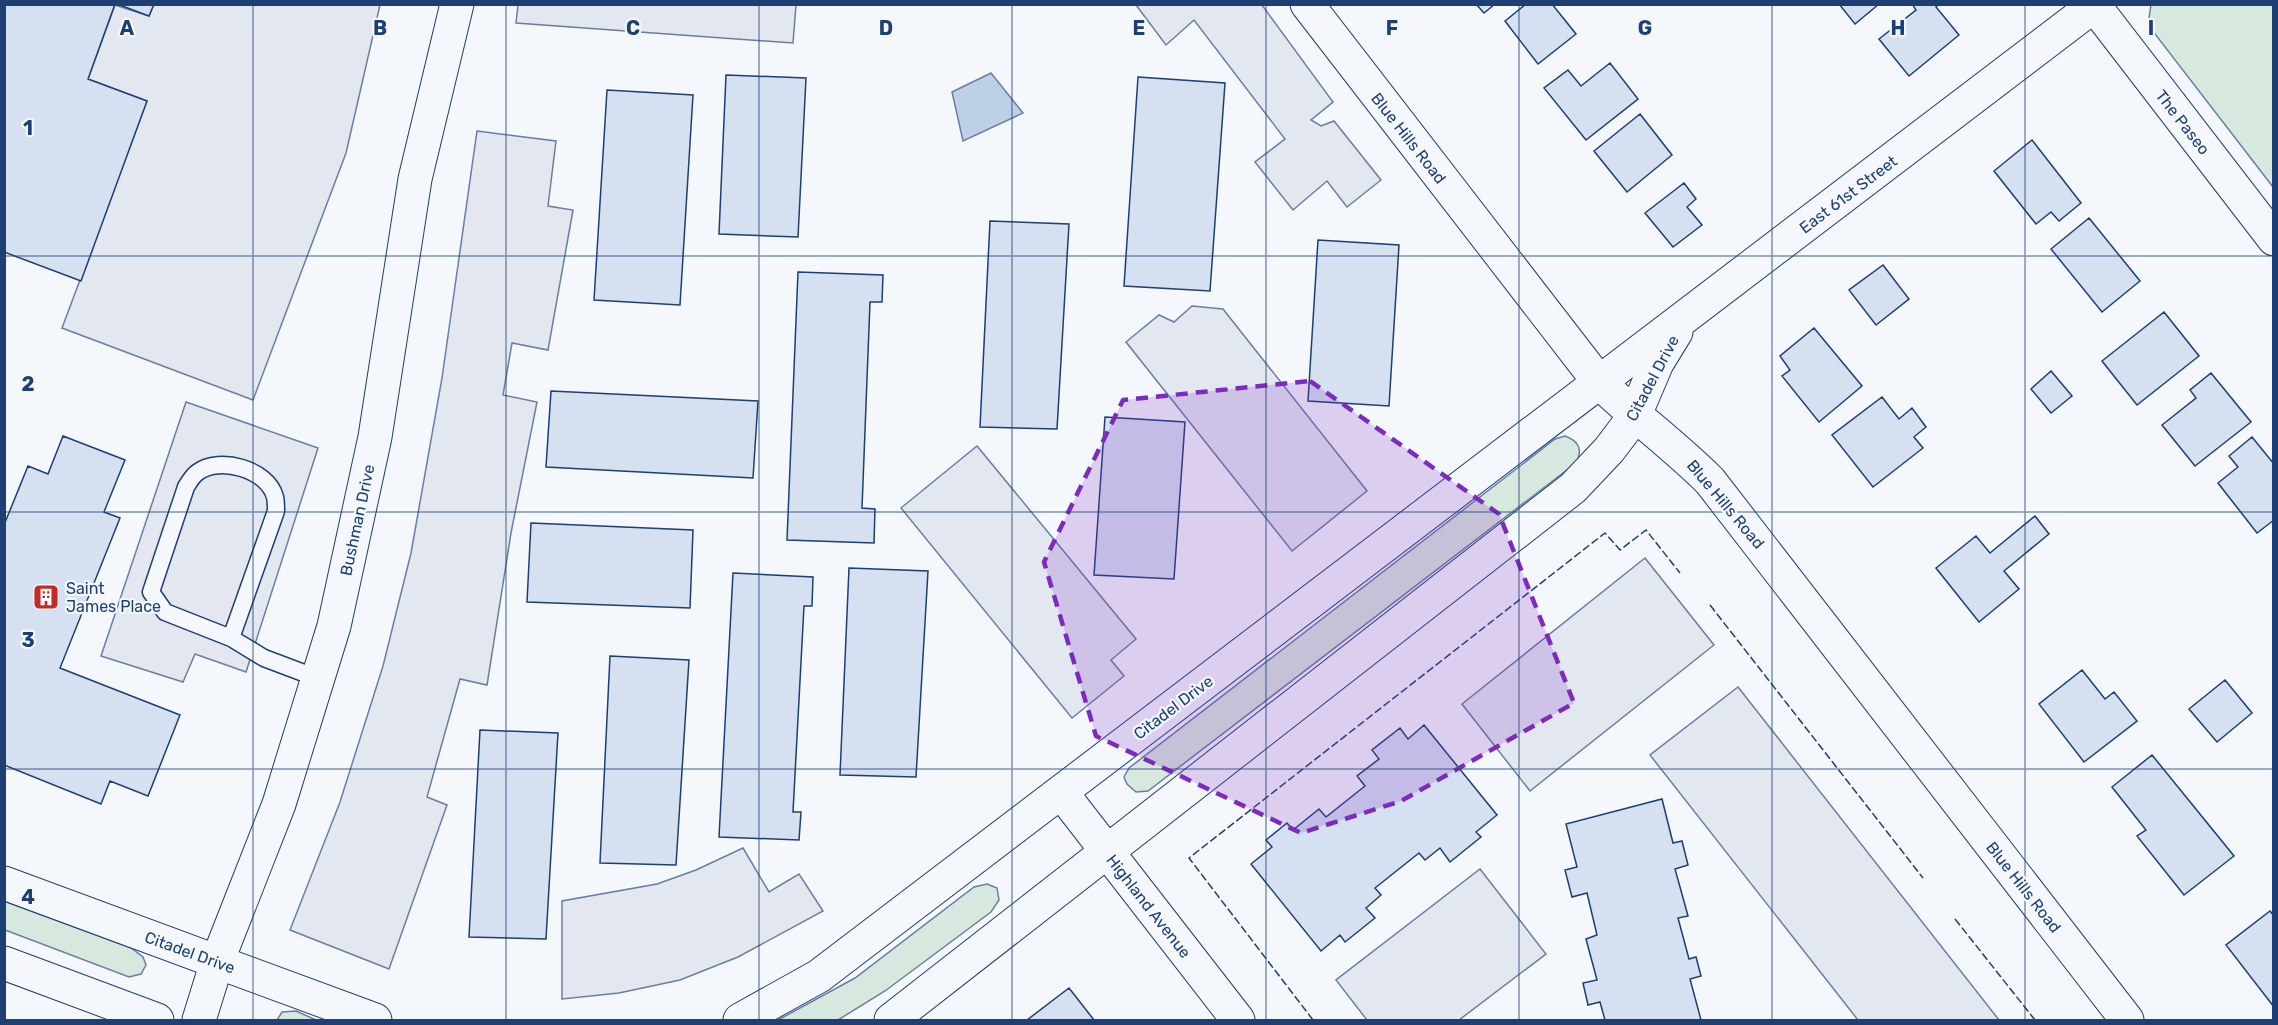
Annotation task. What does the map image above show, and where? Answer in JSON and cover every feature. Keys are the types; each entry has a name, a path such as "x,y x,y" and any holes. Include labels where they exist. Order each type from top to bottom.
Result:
{"street":[{"name":"Bushman Drive","path":"199,1020 217,962 279,804 334,626 375,437 415,179 456,4"},
{"name":"Blue Hills Road","path":"1307,4 1599,382 1634,417 1684,455 1710,482 2127,1020"},
{"name":"East 61st Street","path":"1599,382 2094,5"},
{"name":"The Paseo","path":"2094,5 2274,239"},
{"name":"Citadel Drive","path":"891,1020 1573,488 1609,450 1634,417 1657,363 1683,320"},
{"name":"Citadel Drive","path":"740,1020 819,976 1599,382"},
{"name":"Highland Avenue","path":"1061,792 1238,1020"},
{"name":"Citadel Drive","path":"4,883 375,1020"},
{"path":"4,963 157,1020"}],"lane":[{"path":"231,638 276,511 275,495 261,477 238,467 214,464 197,472 186,487 151,592 165,612 231,638 264,658 317,678"}],"highlighted area":[{"path":"1310,381 1499,514 1574,703 1401,801 1301,833 1096,736 1044,562 1123,400"}],"shaded area":[{"path":"154,4 380,5 346,153 253,400 62,328 147,101 88,79 115,5 149,16"},
{"path":"518,4 796,5 793,43 516,23"},
{"path":"1136,5 1262,5 1333,102 1311,120 1321,126 1334,121 1381,180 1347,207 1327,181 1293,210 1255,162 1285,139 1194,20 1166,45"},
{"path":"2151,5 2273,5 2273,187 2155,34 2149,18"},
{"path":"477,131 556,141 548,206 573,210 548,350 512,343 503,395 537,402 511,533 487,685 460,679 427,797 447,805 389,969 290,930 340,802 383,666 411,553 442,378"},
{"path":"1192,306 1223,309 1367,491 1292,551 1126,342 1159,315 1174,322"},
{"path":"186,402 318,448 246,672 195,654 183,682 101,656"},
{"path":"1565,436 1574,440 1578,446 1579,454 1576,463 1148,791 1136,792 1127,784 1124,777 1129,768 1555,439"},
{"path":"977,446 1136,639 1111,660 1124,676 1072,718 901,508"},
{"path":"1645,558 1714,645 1530,791 1462,704"},
{"path":"1738,687 1999,1020 1858,1020 1650,755"},
{"path":"743,848 769,892 799,874 823,911 738,957 680,980 619,993 562,999 562,901 657,884 696,870"},
{"path":"1480,869 1546,954 1459,1020 1367,1020 1336,980"},
{"path":"987,884 997,888 999,900 991,912 885,991 838,1020 778,1020 855,978 974,887"},
{"path":"4,901 131,948 143,957 146,965 141,974 129,977 5,930"},
{"path":"296,1011 316,1020 277,1020 282,1012"}],"water":[{"path":"991,73 1023,113 963,141 952,92"}],"building":[{"path":"4,4 115,4 88,79 147,101 81,281 4,252"},
{"path":"117,4 154,4 149,16"},
{"path":"1476,4 1495,4 1484,13"},
{"path":"1526,4 1552,4 1576,34 1538,64 1505,21"},
{"path":"1839,4 1879,4 1855,24"},
{"path":"1912,4 1938,4 1936,7 1959,35 1909,76 1879,39 1916,10"},
{"path":"1610,63 1638,99 1586,140 1544,88 1568,70 1581,86"},
{"path":"726,75 806,78 798,237 719,234"},
{"path":"1138,77 1225,83 1210,291 1124,286"},
{"path":"607,90 693,95 680,305 594,300"},
{"path":"1640,114 1672,155 1627,192 1594,151"},
{"path":"2032,140 2081,203 2059,221 2051,212 2036,224 1994,171"},
{"path":"1684,183 1696,199 1687,207 1702,225 1673,247 1645,213"},
{"path":"2089,218 2140,281 2102,312 2051,249"},
{"path":"990,221 1069,224 1057,429 980,427"},
{"path":"1318,240 1399,245 1389,406 1308,401"},
{"path":"1883,265 1909,299 1876,325 1849,290"},
{"path":"798,272 883,275 882,302 870,302 862,508 875,509 874,543 787,540"},
{"path":"2164,312 2199,356 2137,405 2102,361"},
{"path":"1814,328 1862,386 1819,422 1782,376 1790,370 1780,356"},
{"path":"2051,371 2072,396 2051,413 2031,389"},
{"path":"2211,373 2251,422 2195,466 2162,425 2196,398 2190,390"},
{"path":"551,391 758,401 753,478 546,467"},
{"path":"1882,397 1899,419 1912,408 1926,427 1914,437 1923,448 1873,487 1832,435"},
{"path":"1105,417 1185,422 1174,579 1094,575"},
{"name":"Saint James Place","path":"63,436 125,460 104,512 120,518 60,668 180,715 148,796 110,781 101,804 4,765 4,525 28,466 48,474"},
{"path":"2252,437 2274,464 2274,520 2257,533 2218,483 2238,467 2229,456"},
{"path":"2035,516 2049,534 2004,571 2019,589 1979,622 1936,568 1976,536 1990,553"},
{"path":"531,523 693,530 690,608 527,602"},
{"path":"849,568 928,571 916,777 840,775"},
{"path":"733,573 813,577 812,606 804,606 793,812 801,812 799,840 719,837"},
{"path":"610,656 689,660 676,865 600,863"},
{"path":"2082,670 2105,699 2114,692 2137,721 2084,762 2039,704"},
{"path":"2225,680 2252,713 2217,742 2189,709"},
{"path":"1424,725 1497,815 1476,832 1481,837 1450,862 1440,848 1425,860 1419,853 1375,888 1381,895 1366,908 1375,918 1345,942 1340,935 1321,951 1251,864 1272,847 1266,840 1287,823 1293,830 1319,809 1326,817 1365,786 1357,776 1379,759 1372,750 1400,728 1408,739"},
{"path":"480,730 558,733 546,939 469,937"},
{"path":"2152,755 2234,856 2184,895 2137,836 2146,830 2112,787"},
{"path":"1662,799 1673,843 1682,841 1688,865 1675,869 1688,916 1678,918 1689,959 1696,957 1701,976 1690,979 1701,1020 1605,1020 1600,1002 1588,1005 1583,983 1597,980 1586,939 1597,935 1587,893 1572,897 1565,870 1577,867 1566,824"},
{"path":"2270,911 2274,916 2274,1007 2226,945"},
{"path":"1069,988 1094,1020 1027,1020"}],"fence":[{"path":"1313,1020 1189,858 1605,533 1620,550 1646,530 1680,573"},
{"path":"1710,605 1923,878"},
{"path":"1955,919 2035,1020"}],"place":[{"name":"Saint James Place","path":"46,597"}]}
